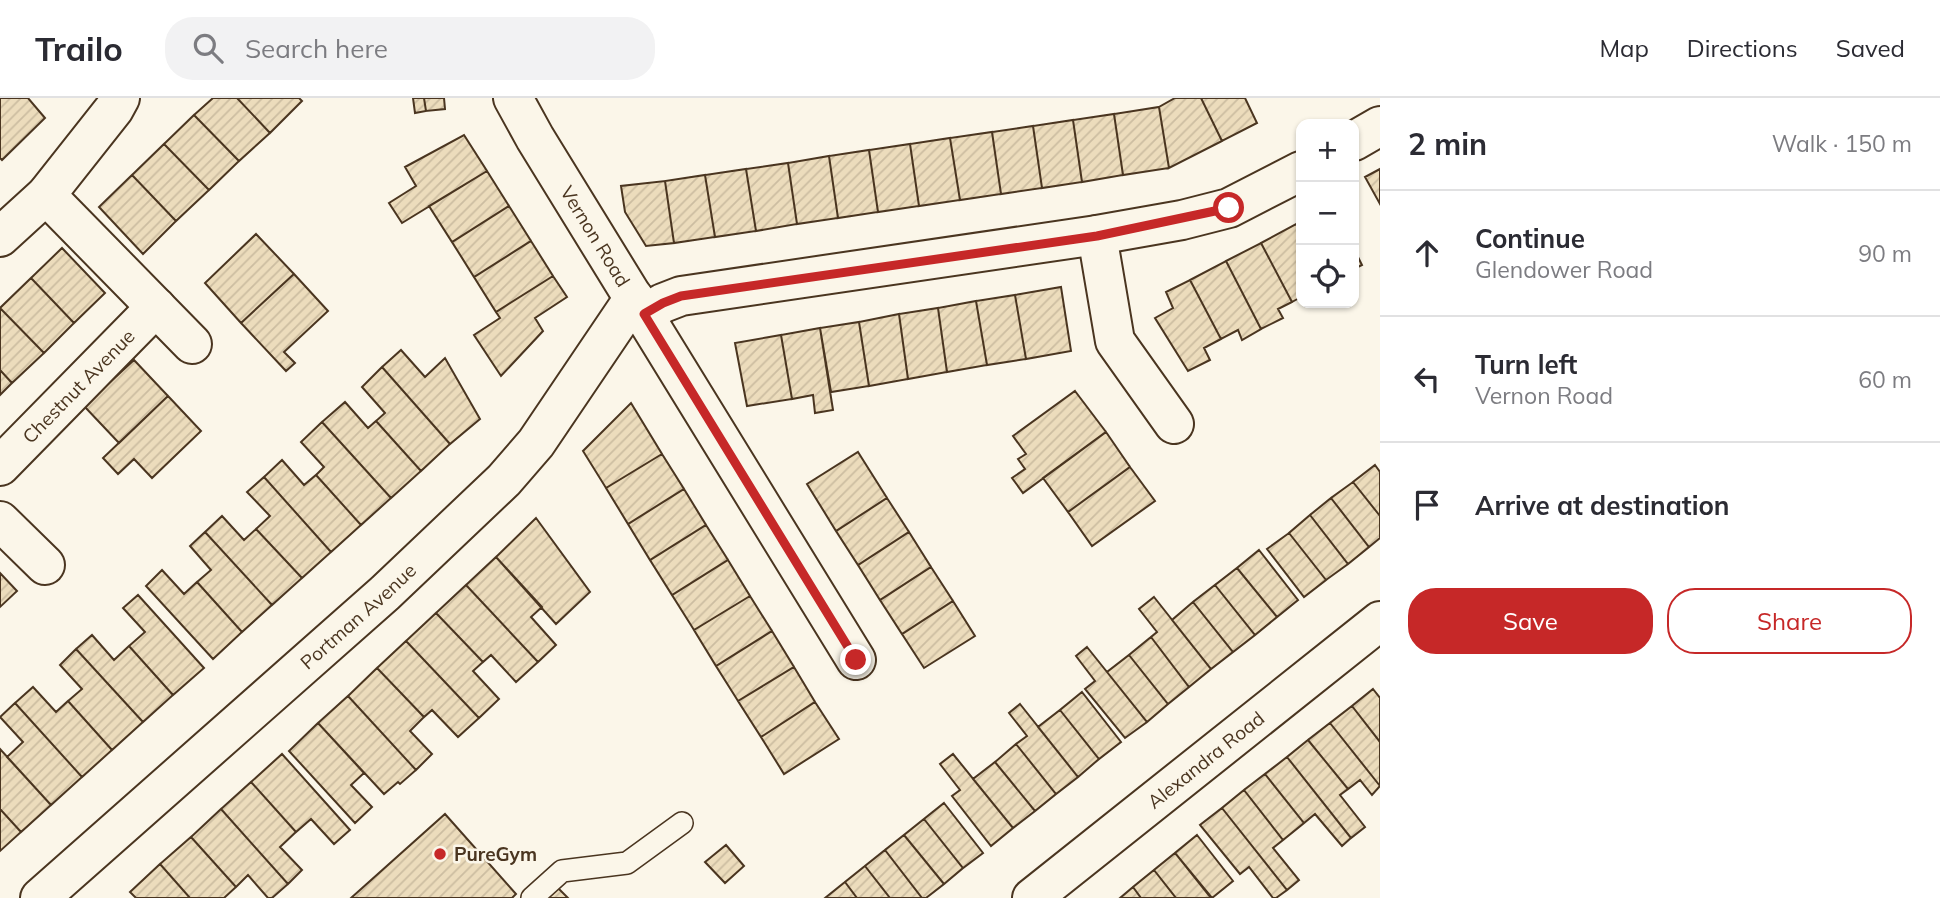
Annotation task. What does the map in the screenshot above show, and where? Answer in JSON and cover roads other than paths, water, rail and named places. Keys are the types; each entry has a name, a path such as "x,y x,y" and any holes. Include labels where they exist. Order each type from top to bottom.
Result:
{"street":[{"path":"0,237 46,195 120,98"},
{"name":"Vernon Road","path":"513,98 856,660"},
{"path":"1359,138 1380,126"},
{"path":"639,306 663,303 681,296 1097,236 1229,208 1296,174"},
{"path":"46,195 192,344"},
{"path":"1097,236 1115,341 1174,424"},
{"name":"Portman Avenue","path":"40,898 385,593 504,480 536,443 639,306"},
{"name":"Chestnut Avenue","path":"0,466 156,307"},
{"path":"0,521 45,565"},
{"name":"Alexandra Road","path":"1032,898 1380,621"}],"lane":[{"path":"532,898 562,871 627,863 682,823"}],"place":[{"name":"PureGym","path":"440,854"}]}
